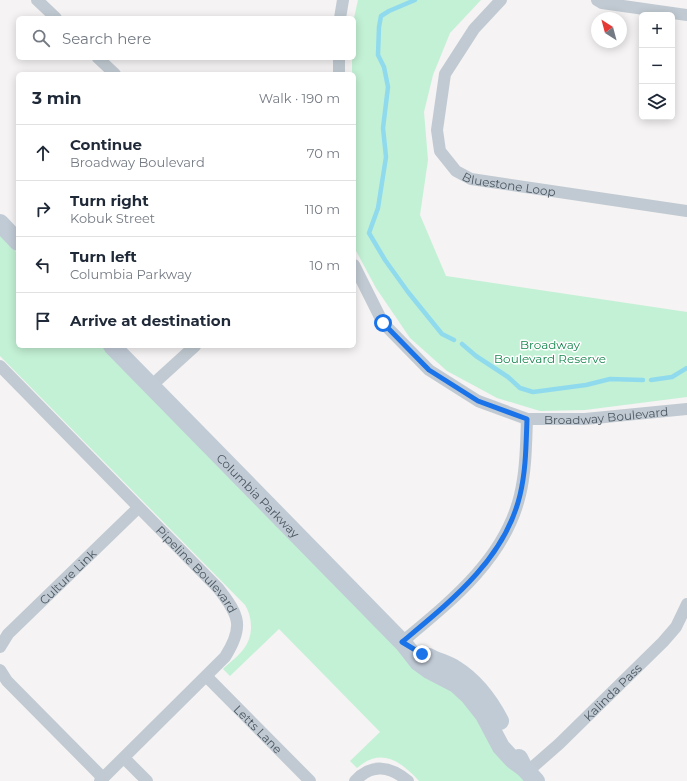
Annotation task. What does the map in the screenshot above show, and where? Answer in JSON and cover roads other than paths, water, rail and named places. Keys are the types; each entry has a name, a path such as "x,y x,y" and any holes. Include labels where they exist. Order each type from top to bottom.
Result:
{"street":[{"path":"37,0 54,16"},
{"path":"340,16 343,0"},
{"name":"Bluestone Loop","path":"501,0 474,29 445,74 437,130 440,151 456,171 471,179 687,210"},
{"path":"596,0 602,3 687,15"},
{"path":"100,60 113,72"},
{"path":"339,60 339,72"},
{"path":"0,223 16,240"},
{"name":"Broadway Boulevard","path":"356,269 383,323 429,370 478,401 527,419 585,419 687,409"},
{"name":"Columbia Parkway","path":"114,348 403,643 418,662 429,670 456,684 469,696 484,715 501,747 529,774"},
{"path":"151,386 193,348"},
{"name":"Pipeline Boulevard","path":"0,366 218,588 234,610 237,621 236,636 225,657 207,677 102,780"},
{"path":"403,643 468,583 486,564 498,547 509,525 520,496 526,457 527,419"},
{"name":"Culture Link","path":"0,647 8,634 138,508"},
{"name":"Kalinda Pass","path":"529,774 663,642 676,627 687,604"},
{"path":"0,670 7,681 102,780"},
{"name":"Letts Lane","path":"207,677 310,781"},
{"path":"124,758 147,781"},
{"path":"355,781 364,772 382,769 395,772 408,781"}],"waterway":[{"path":"415,0 381,16 378,55 384,67 388,87 383,128 386,157 378,208 369,233 385,260 408,292 442,334 454,340"},
{"path":"462,344 476,356 508,377 520,388 533,392 586,385 610,379 643,380"},
{"path":"651,380 672,377 687,368"}],"park label":[{"name":"Broadway Boulevard Reserve","path":"550,351"}]}
